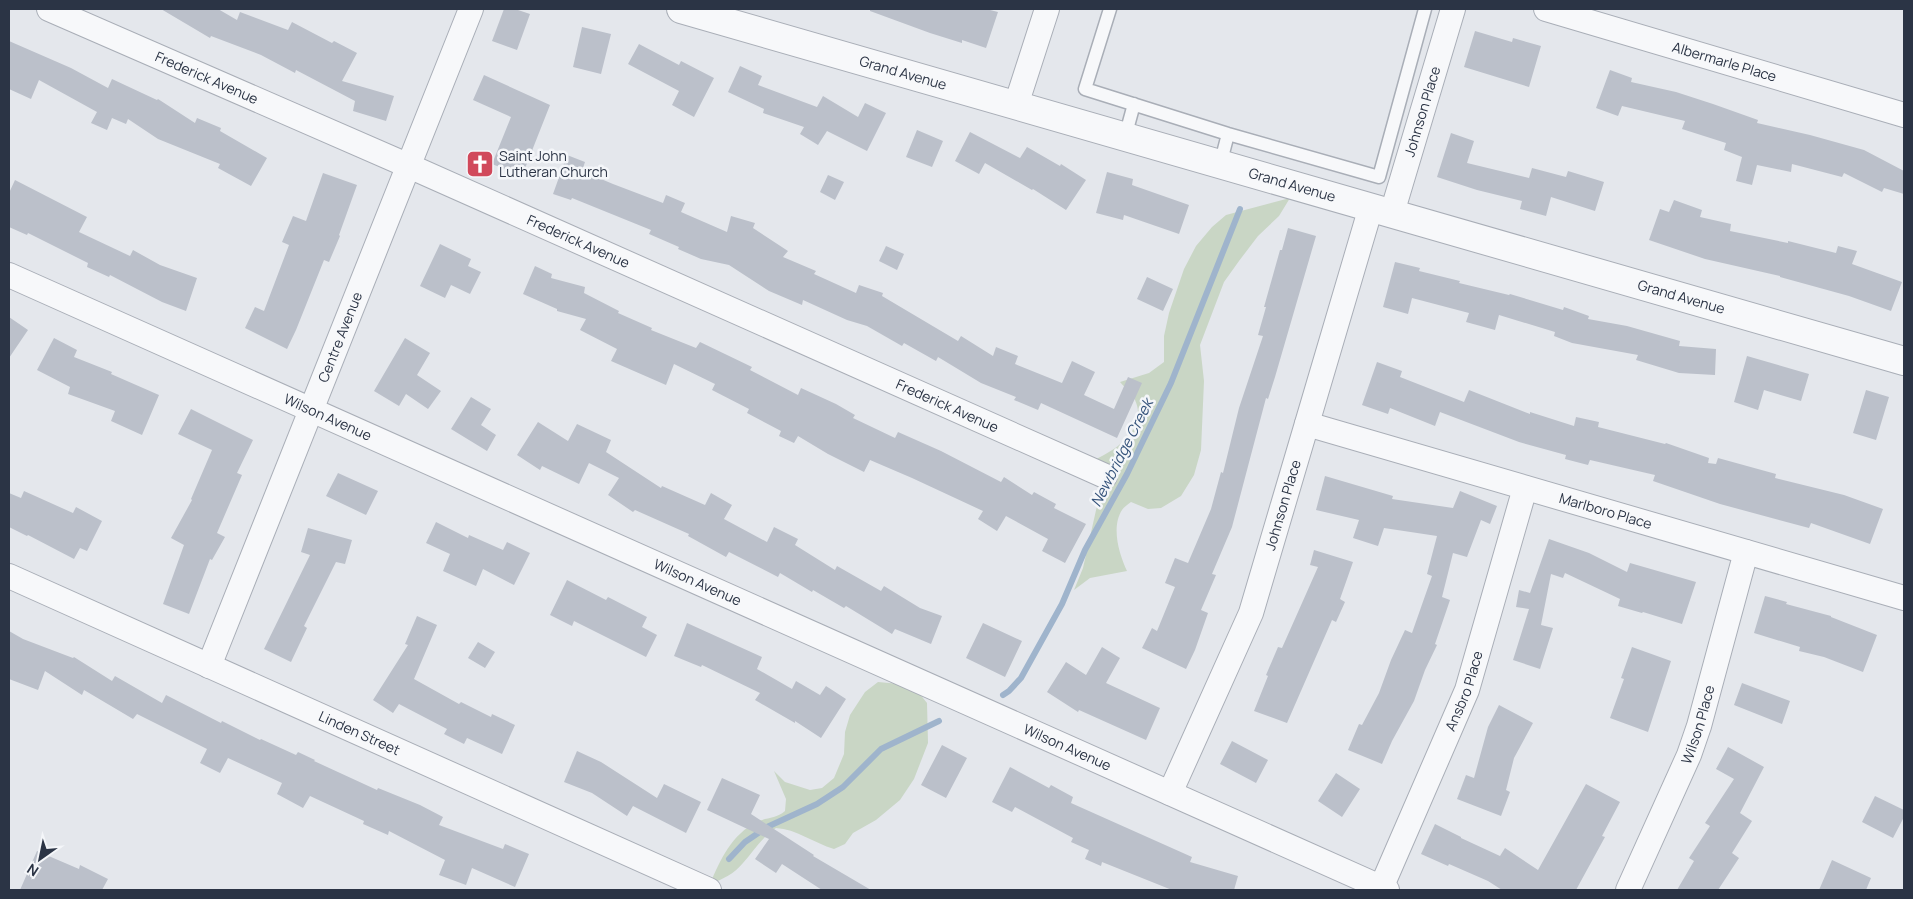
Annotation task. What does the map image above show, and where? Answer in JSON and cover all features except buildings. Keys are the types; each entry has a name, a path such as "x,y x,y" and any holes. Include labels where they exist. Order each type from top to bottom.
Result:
{"street":[{"name":"Frederick Avenue","path":"49,9 409,166 1105,476"},
{"name":"Centre Avenue","path":"210,666 472,9"},
{"name":"Grand Avenue","path":"681,9 1904,361"},
{"path":"1016,105 1047,9"},
{"name":"Johnson Place","path":"1170,793 1251,613 1307,424 1453,9"},
{"name":"Albermarle Place","path":"1546,9 1904,115"},
{"name":"Wilson Avenue","path":"9,275 1384,889"},
{"name":"Marlboro Place","path":"1307,424 1904,598"},
{"name":"Ansbro Place","path":"1384,889 1467,690 1525,488"},
{"name":"Wilson Place","path":"1628,890 1689,755 1700,726 1746,552"},
{"name":"Linden Street","path":"9,576 709,890"}],"lane":[{"path":"1110,9 1085,89 1228,134 1379,177 1425,9"},
{"path":"1125,137 1134,104"},
{"path":"1220,165 1228,134"}],"green space":[{"path":"1290,198 1279,216 1258,236 1224,282 1200,345 1204,381 1201,450 1194,475 1181,496 1161,508 1148,509 1131,502 1125,507 1117,524 1117,540 1127,571 1090,578 1074,590 1083,568 1099,497 1100,483 1089,462 1108,453 1126,439 1137,421 1138,411 1135,400 1120,382 1149,373 1164,362 1164,336 1169,313 1184,269 1196,246 1212,227 1226,215"},
{"path":"878,682 900,684 919,693 927,703 928,743 914,779 900,800 876,820 853,833 845,844 834,849 791,831 776,828 762,840 736,870 710,884 723,857 741,833 761,820 785,811 786,799 774,771 785,782 810,790 822,788 834,778 844,754 845,732 850,715 865,692"}],"waterway":[{"name":"Newbridge Creek","path":"1003,695 1021,678 1062,604 1085,550 1127,474 1171,383 1240,209"},
{"name":"Newbridge Creek","path":"729,859 745,842 767,827 817,804 843,787 881,749 939,721"}],"place":[{"name":"Saint John Lutheran Church","path":"480,164"}]}
